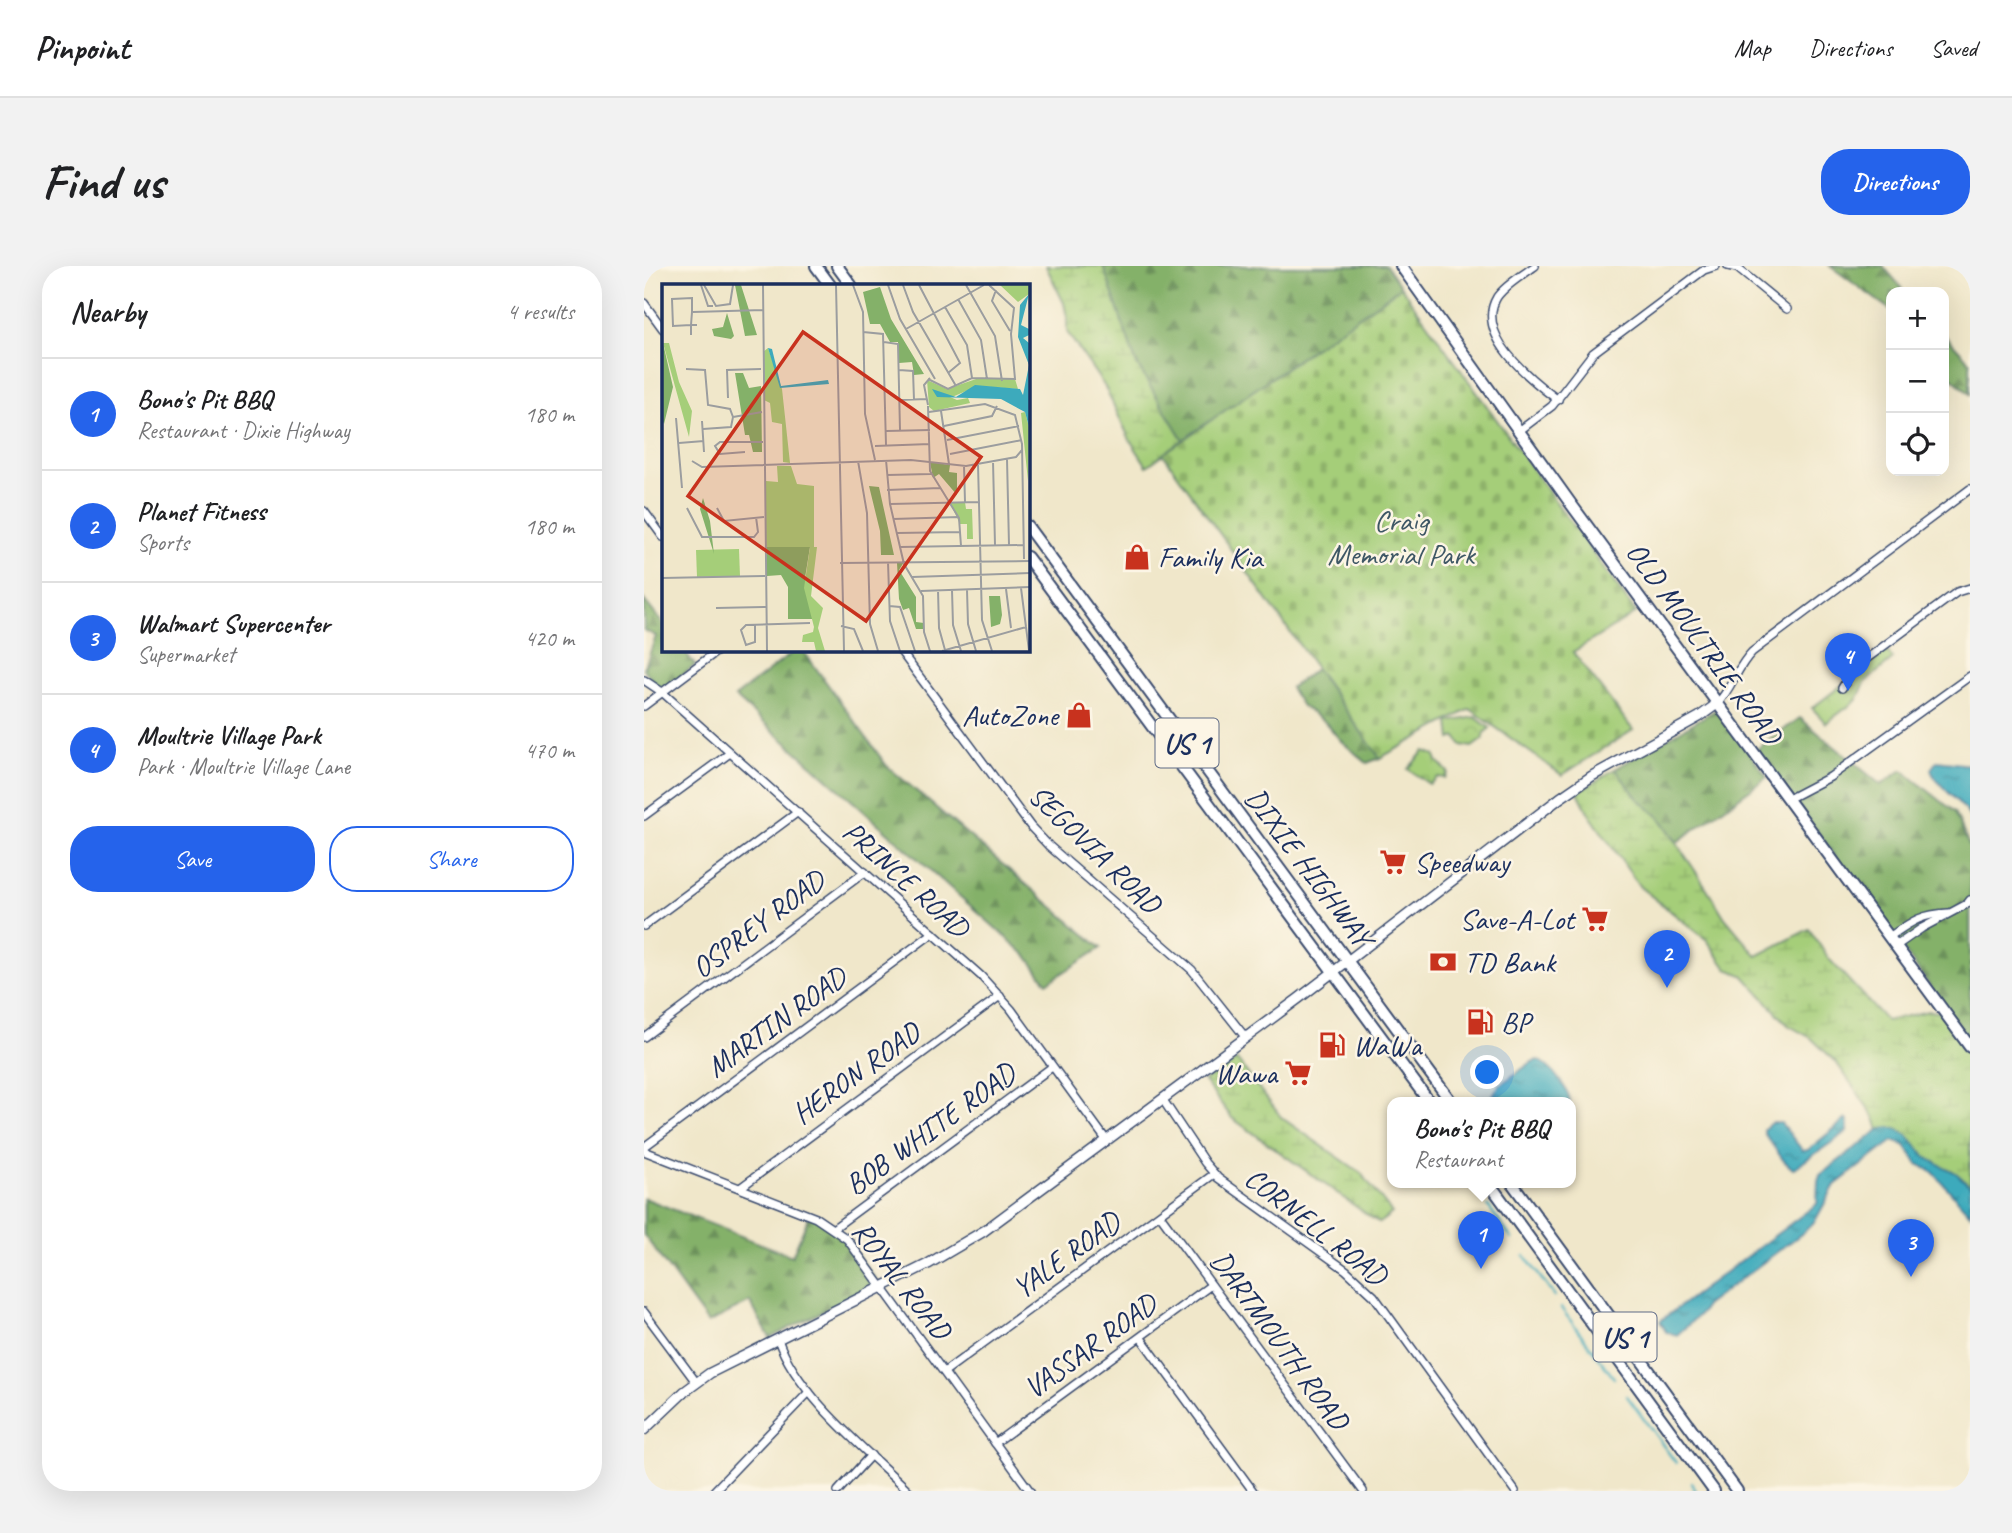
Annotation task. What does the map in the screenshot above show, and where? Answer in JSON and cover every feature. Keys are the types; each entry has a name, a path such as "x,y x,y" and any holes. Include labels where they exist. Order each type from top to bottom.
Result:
{"main road":[{"path":"816,266 830,284"},
{"path":"837,266 850,284"},
{"name":"OLD MOULTRIE ROAD","path":"1401,266 1717,704 1970,1047"},
{"name":"DIXIE HIGHWAY","path":"1029,529 1448,1097"},
{"name":"US 1","path":"1029,559 1140,709"},
{"path":"1140,709 1154,699"},
{"name":"DIXIE HIGHWAY","path":"1140,709 1426,1097"},
{"name":"US 1","path":"1493,1188 1714,1491"},
{"name":"US 1","path":"1515,1188 1737,1491"}],"street":[{"path":"1535,266 1498,295 1491,315 1494,332 1526,376 1558,400"},
{"path":"1519,431 1558,400 1593,353 1693,277 1715,266"},
{"path":"1728,266 1737,268 1787,309"},
{"path":"644,303 662,328"},
{"path":"644,1430 696,1382 952,1251 984,1231 1246,1038 1560,798 1592,776 1699,717 1717,704 1730,689 1752,652 1970,489"},
{"path":"644,511 662,536"},
{"path":"1842,688 1854,668 1957,592 1970,587"},
{"path":"644,705 717,651"},
{"name":"SEGOVIA ROAD","path":"900,651 1031,827 1192,970 1246,1038"},
{"path":"1788,799 1830,777 1970,676"},
{"name":"PRINCE ROAD","path":"644,680 662,692 865,872 1000,996 1107,1141"},
{"path":"644,816 730,753"},
{"path":"644,926 798,813"},
{"name":"OSPREY ROAD","path":"644,1037 865,872"},
{"path":"1892,941 1922,916 1948,913 1970,900"},
{"name":"MARTIN ROAD","path":"644,1149 933,933"},
{"name":"HERON ROAD","path":"740,1188 1000,996"},
{"name":"BOB WHITE ROAD","path":"834,1228 1052,1067"},
{"name":"CORNELL ROAD","path":"1163,1100 1214,1174 1228,1187 1346,1270 1374,1296 1516,1491"},
{"name":"ROYAL ROAD","path":"644,1149 816,1218 834,1228 852,1244 1030,1491"},
{"name":"YALE ROAD","path":"944,1373 1214,1174"},
{"name":"DARTMOUTH ROAD","path":"1160,1215 1363,1491"},
{"path":"1530,1240 1545,1229"},
{"name":"VASSAR ROAD","path":"995,1443 1211,1285"},
{"path":"644,1312 696,1382"},
{"path":"1141,1338 1249,1489"},
{"path":"778,1339 790,1366 809,1392 909,1491"},
{"path":"714,1491 809,1392"},
{"path":"838,1491 871,1455"}],"green space":[{"path":"1046,266 1103,266 1136,363 1183,440 1147,466 1130,440 1105,387 1067,332 1064,303"},
{"path":"1103,266 1386,266 1401,287 1183,440 1136,363"},
{"path":"1830,266 1883,266 1901,287 1886,287 1886,307"},
{"name":"Craig Memorial Park","path":"1401,287 1636,613 1573,652 1633,730 1562,775 1470,709 1380,758 1163,454"},
{"path":"1949,339 1970,362 1970,394 1949,375"},
{"path":"644,600 662,623 662,651 684,651 695,665 662,692 644,669 656,636 644,630"},
{"path":"794,651 803,651 887,766 1101,948 1047,983 1027,956 735,697"},
{"path":"1887,651 1893,659 1865,682 1857,700 1826,723 1812,708"},
{"path":"1316,669 1380,758 1367,763 1341,741 1325,722 1302,706 1290,688"},
{"path":"1717,709 1767,777 1677,842 1660,818 1639,800 1615,769"},
{"path":"1475,717 1490,728 1484,733 1483,739 1472,747 1462,745 1456,737 1451,739 1449,722"},
{"path":"1800,718 1881,785 1902,770 1955,812 1970,848 1970,1041 1757,749"},
{"path":"1424,751 1435,755 1448,772 1445,778 1438,777 1429,784 1408,769"},
{"path":"1615,769 1639,800 1660,818 1725,918 1757,956 1809,929 1829,959 1886,1021 1928,1011 1940,1012 1970,1053 1970,1186 1953,1171 1925,1157 1904,1133 1889,1128 1879,1130 1875,1118 1836,1062 1811,1038 1788,1025 1743,975 1727,969 1707,940 1640,887 1589,814 1578,792"},
{"path":"1237,1060 1282,1118 1361,1173 1392,1213 1379,1223 1232,1118 1204,1081"},
{"path":"644,1198 792,1256 810,1214 836,1228 879,1283 770,1338 750,1302 708,1323 644,1235"}],"water":[{"path":"1937,761 1970,765 1970,817 1933,774 1931,769"},
{"path":"1538,1060 1549,1068 1560,1080 1569,1097 1494,1097 1500,1085"},
{"path":"1846,1119 1847,1132 1793,1169 1764,1133 1764,1129 1771,1123 1781,1123 1803,1151 1808,1150"},
{"path":"1889,1127 1907,1135 1927,1158 1956,1173 1970,1186 1970,1214 1933,1172 1918,1164 1905,1145 1893,1141 1835,1185 1815,1221 1805,1231 1705,1306 1677,1335 1666,1332 1660,1321 1817,1204 1820,1175 1879,1130"}],"waterway":[{"path":"1488,1206 1512,1239"},
{"path":"1525,1256 1554,1296"},
{"path":"1561,1308 1614,1378"},
{"path":"1627,1396 1676,1463"},
{"path":"1691,1483 1696,1491"}],"place":[{"name":"Family Kia","path":"1137,557"},
{"name":"Moultrie Village Park","path":"1848,691"},
{"name":"AutoZone","path":"1079,715"},
{"name":"Speedway","path":"1393,862"},
{"name":"Save-A-Lot","path":"1595,919"},
{"name":"TD Bank","path":"1443,962"},
{"name":"Planet Fitness","path":"1667,988"},
{"name":"BP","path":"1480,1022"},
{"name":"WaWa","path":"1332,1045"},
{"name":"Wawa","path":"1298,1073"},
{"name":"Bono's Pit BBQ","path":"1481,1269"},
{"name":"Walmart Supercenter","path":"1911,1277"}]}
